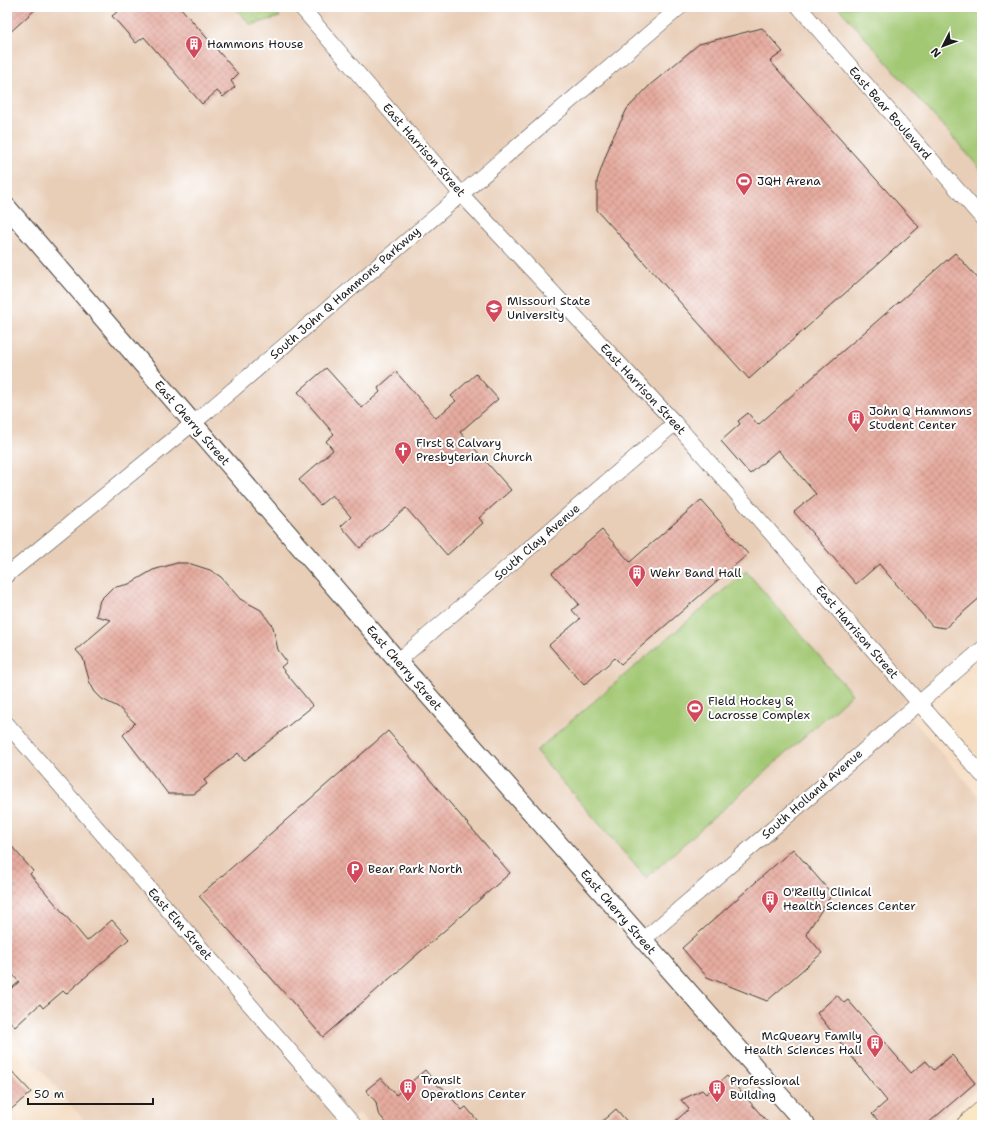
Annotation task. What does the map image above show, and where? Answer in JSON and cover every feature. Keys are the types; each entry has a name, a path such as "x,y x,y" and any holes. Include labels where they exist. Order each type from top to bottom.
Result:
{"main road":[{"path":"967,1125 982,1112"}],"street":[{"name":"East Harrison Street","path":"301,7 461,194 675,423 982,774"},
{"name":"South John Q Hammons Parkway","path":"7,575 193,424 680,7"},
{"name":"East Bear Boulevard","path":"799,7 982,218"},
{"name":"East Cherry Street","path":"7,207 398,661 806,1125"},
{"name":"South Clay Avenue","path":"398,661 675,423"},
{"name":"South Holland Avenue","path":"643,940 982,649"},
{"name":"East Elm Street","path":"7,724 354,1125"}],"shaded area":[{"name":"Missouri State University","path":"7,7 982,7 982,638 930,684 899,704 982,800 982,1085 935,1125 370,1125 359,1113 344,1125 88,1125 7,1030"}],"green space":[{"path":"234,7 272,7 280,17 251,25"},
{"path":"838,7 982,7 982,171 977,165"},
{"name":"Field Hockey & Lacrosse Complex","path":"746,571 852,694 646,878 536,751"}],"building":[{"path":"7,7 38,7 7,35"},
{"name":"Hammons House","path":"123,7 180,7 238,74 231,81 235,87 223,97 217,91 202,104 144,37 136,43 112,16"},
{"name":"JQH Arena","path":"762,28 783,52 770,61 919,227 749,379 597,210 597,181 611,141 627,109 650,85 699,44"},
{"name":"John Q Hammons Student Center","path":"955,253 982,283 982,596 945,628 932,626 879,564 856,584 794,512 816,494 778,450 750,474 721,441 740,424 738,421 748,413 758,425"},
{"name":"First & Calvary Presbyterian Church","path":"326,368 362,408 380,392 378,388 396,372 436,418 456,401 451,396 476,374 498,399 460,432 511,490 479,518 483,523 447,555 406,508 360,548 341,526 351,517 332,495 320,505 299,480 333,450 326,441 334,434 298,392"},
{"name":"Wehr Band Hall","path":"701,500 748,554 621,664 615,658 584,685 549,645 580,619 572,610 579,604 552,573 602,530 630,562"},
{"path":"177,563 188,563 210,570 221,577 240,599 261,610 273,627 278,650 287,662 281,667 313,706 244,761 238,753 204,780 207,784 194,794 168,794 123,735 135,723 118,707 102,699 95,692 90,683 83,658 76,650 111,620 96,616 100,600 112,588 129,584 153,570"},
{"name":"Bear Park North","path":"388,731 510,873 323,1037 199,896"},
{"path":"7,841 33,871 30,874 87,941 112,920 129,939 66,994 63,991 43,1008 40,1004 15,1027 7,1018 7,992 19,982 7,968"},
{"name":"O'Reilly Clinical Health Sciences Center","path":"793,849 832,894 806,934 822,953 767,1001 707,977 682,948"},
{"name":"McQueary Family Health Sciences Hall","path":"837,995 844,1003 848,1000 911,1073 926,1061 934,1070 952,1055 975,1083 926,1125 882,1125 872,1114 887,1101 817,1013"},
{"path":"7,1066 31,1092 7,1113"},
{"name":"Transit Operations Center","path":"425,1070 438,1086 442,1087 462,1110 466,1107 481,1125 388,1125 378,1113 376,1102 366,1090 381,1078 396,1095"},
{"name":"Professional Building","path":"727,1076 770,1125 671,1125 689,1109 681,1100 702,1090 706,1094"},
{"path":"616,1109 630,1125 598,1125"}],"place":[{"name":"Hammons House","path":"194,59"},
{"name":"JQH Arena","path":"744,196"},
{"name":"Missouri State University","path":"494,323"},
{"name":"John Q Hammons Student Center","path":"856,433"},
{"name":"First & Calvary Presbyterian Church","path":"403,465"},
{"name":"Wehr Band Hall","path":"637,588"},
{"name":"Field Hockey & Lacrosse Complex","path":"695,723"},
{"name":"Bear Park North","path":"355,884"},
{"name":"O'Reilly Clinical Health Sciences Center","path":"770,914"},
{"name":"McQueary Family Health Sciences Hall","path":"875,1058"},
{"name":"Transit Operations Center","path":"408,1102"},
{"name":"Professional Building","path":"717,1103"}]}
